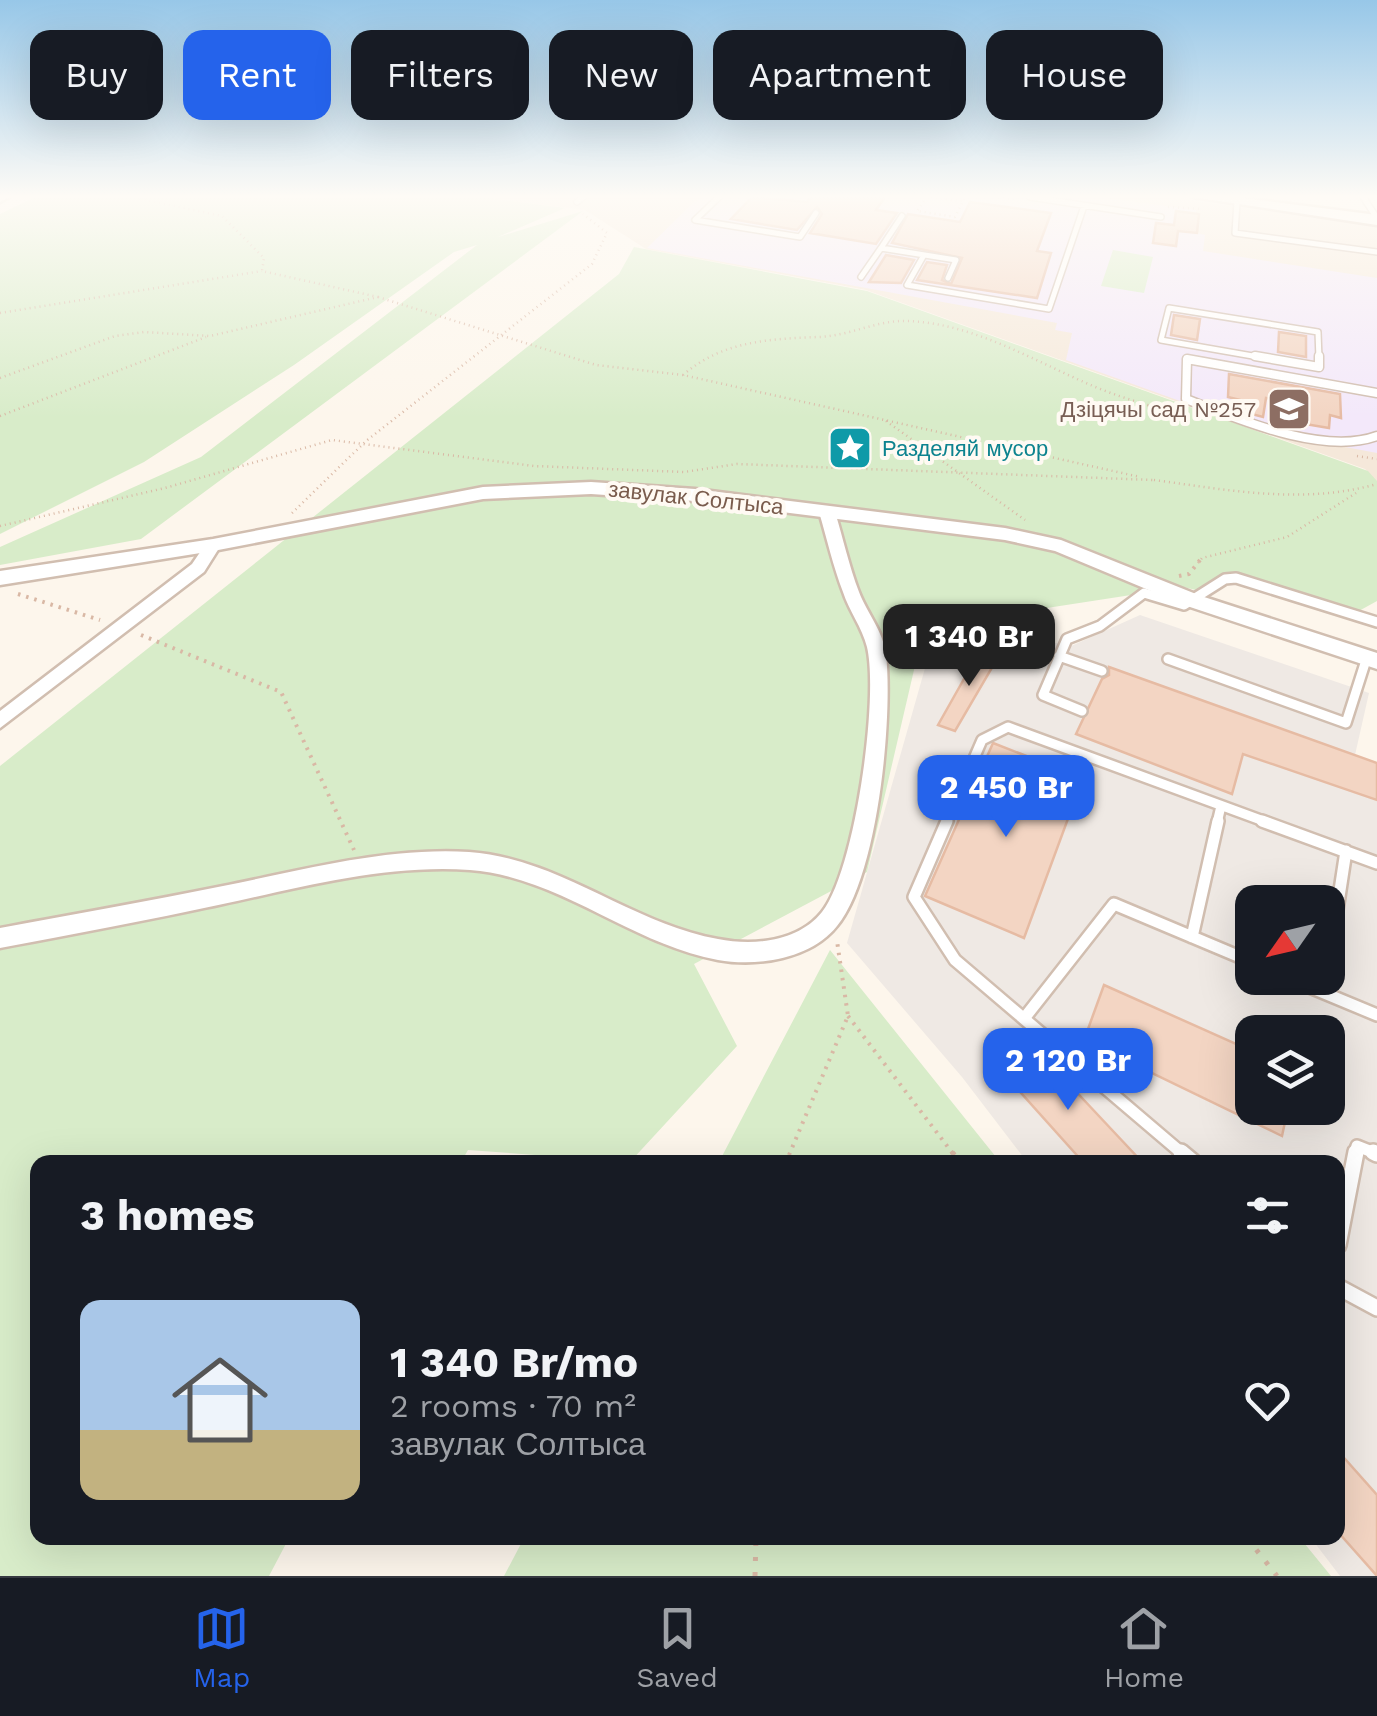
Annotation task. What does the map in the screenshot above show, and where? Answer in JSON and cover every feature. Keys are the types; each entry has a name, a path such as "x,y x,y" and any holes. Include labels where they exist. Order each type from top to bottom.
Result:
{"street":[{"name":"завулак Солтыса","path":"0,578 213,546 464,496 558,486 694,495 1005,534 1061,546 1194,601 1372,659"},
{"path":"0,938 363,868 425,860 476,862 538,880 703,946 735,952 785,948 814,934 832,917 848,884 865,806 878,711 877,650 852,594 827,512"},
{"path":"0,722 198,568 213,546"}],"lane":[{"path":"861,277 865,271"},
{"path":"915,271 907,285 1050,309 1063,271"},
{"path":"948,278 951,271"},
{"path":"1169,308 1318,332 1319,367 1161,340 1169,308"},
{"path":"1377,392 1188,359 1186,399 1256,426 1353,446 1377,436"},
{"path":"1082,711 1043,696 1067,639 1100,626 1144,593 1184,605 1225,579 1236,578 1377,622"},
{"path":"1059,656 1102,671"},
{"path":"1168,659 1346,722 1372,659"},
{"path":"1185,1155 1026,1016 955,960 914,897 982,740 1008,727 1377,863"},
{"path":"1192,937 1221,806"},
{"path":"1341,885 1346,852"},
{"path":"1026,1016 1114,904 1235,955"},
{"path":"1331,995 1377,1015"},
{"path":"1345,1209 1357,1146 1377,1154"},
{"path":"1345,1291 1377,1308"}],"path":[{"path":"0,313 262,271 378,297 501,332 596,365 683,374 1152,480 1293,496 1359,491"},
{"path":"271,532 366,440 583,271"},
{"path":"0,416 210,336 378,297"},
{"path":"683,374 700,356 732,346 842,336 856,327 912,320 976,338 1057,367 1118,396 1203,422"},
{"path":"0,378 115,336 144,332 210,336"},
{"path":"881,417 1032,524"},
{"path":"1342,454 1377,459"},
{"path":"1150,582 1190,574 1202,558 1287,537 1359,491 1377,484"},
{"path":"17,594 121,626 281,692 363,868"},
{"path":"832,917 848,1016 955,1155"},
{"path":"789,1155 848,1016"},
{"path":"755,1576 756,1545"},
{"path":"1253,1545 1277,1576"}],"shaded area":[{"path":"762,271 1377,271 1377,482 1365,469 866,290"},
{"path":"770,271 1329,271 1377,278 1377,453 1266,432 1066,360 1072,333 1055,330 1057,323"},
{"path":"1140,615 1369,693 1355,755 1377,763 1377,1576 1340,1576 1316,1545 1345,1545 1345,1155 1022,1155 962,1077 847,943 935,633 991,624 1069,647"}],"green space":[{"path":"0,271 428,271 294,365 144,462 0,534"},
{"path":"444,271 503,271 141,539 0,565 0,547 201,457"},
{"path":"621,271 759,271 867,291 1368,471 1377,481 1377,601 1357,612 1230,572 1196,590 1183,587 924,627 867,872 694,964 737,1046 636,1155 468,1150 465,1155 30,1155 30,1545 285,1545 269,1576 0,1576 0,766"},
{"path":"1106,271 1150,271 1144,293 1101,286"},
{"path":"830,950 994,1155 723,1155"},
{"path":"520,1545 1306,1545 1331,1576 504,1576"}],"building":[{"path":"876,271 908,271 901,283 869,282"},
{"path":"922,271 945,271 942,280 951,284 957,271 1046,271 1037,298 917,280"},
{"path":"1174,315 1200,319 1197,340 1171,335"},
{"path":"1279,332 1306,336 1306,357 1278,352"},
{"path":"1229,374 1340,394 1341,418 1330,415 1329,428 1305,424 1307,405 1266,398 1263,417 1244,412 1244,401 1228,397"},
{"path":"982,647 1000,654 955,731 938,725"},
{"path":"1109,667 1377,763 1377,800 1243,754 1232,794 1076,734 1102,679 1109,675"},
{"path":"993,743 1083,778 1024,938 925,896"},
{"path":"1104,985 1235,1043 1235,1113 1084,1040"},
{"path":"1037,1050 1135,1155 1077,1155 1005,1075"},
{"path":"1259,1125 1284,1125 1282,1136"},
{"path":"1345,1459 1377,1495 1377,1576 1345,1540"}],"place":[{"name":"Дзіцячы сад №257","path":"1289,409"},
{"name":"Разделяй мусор","path":"850,448"}]}
